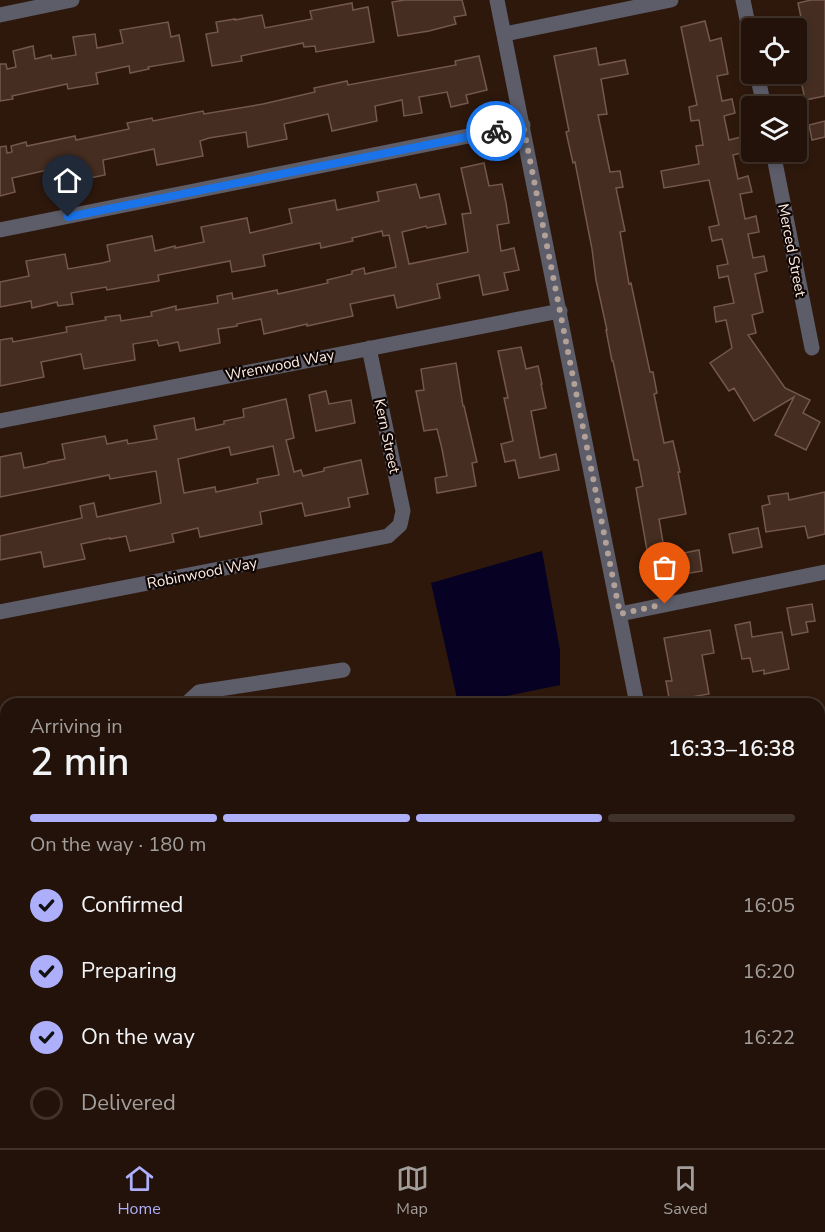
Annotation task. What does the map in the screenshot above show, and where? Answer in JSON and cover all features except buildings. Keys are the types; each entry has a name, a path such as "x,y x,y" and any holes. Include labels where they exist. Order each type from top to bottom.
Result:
{"street":[{"path":"0,15 72,0"},
{"path":"498,0 636,698"},
{"path":"505,34 671,0"},
{"path":"743,0 747,18"},
{"path":"0,230 523,125"},
{"name":"Merced Street","path":"775,162 812,348"},
{"name":"Wrenwood Way","path":"0,421 560,311"},
{"name":"Kern Street","path":"369,348 403,511 400,525"},
{"name":"Robinwood Way","path":"0,612 388,536 400,525"},
{"path":"620,614 825,572"},
{"path":"192,698 199,692 343,670"}],"shaded area":[{"path":"542,551 560,650 560,685 496,698 457,698 431,583"}],"way so far":[{"path":"496,131 523,125 620,614 665,604"}],"route":[{"path":"68,217 496,131"}]}
